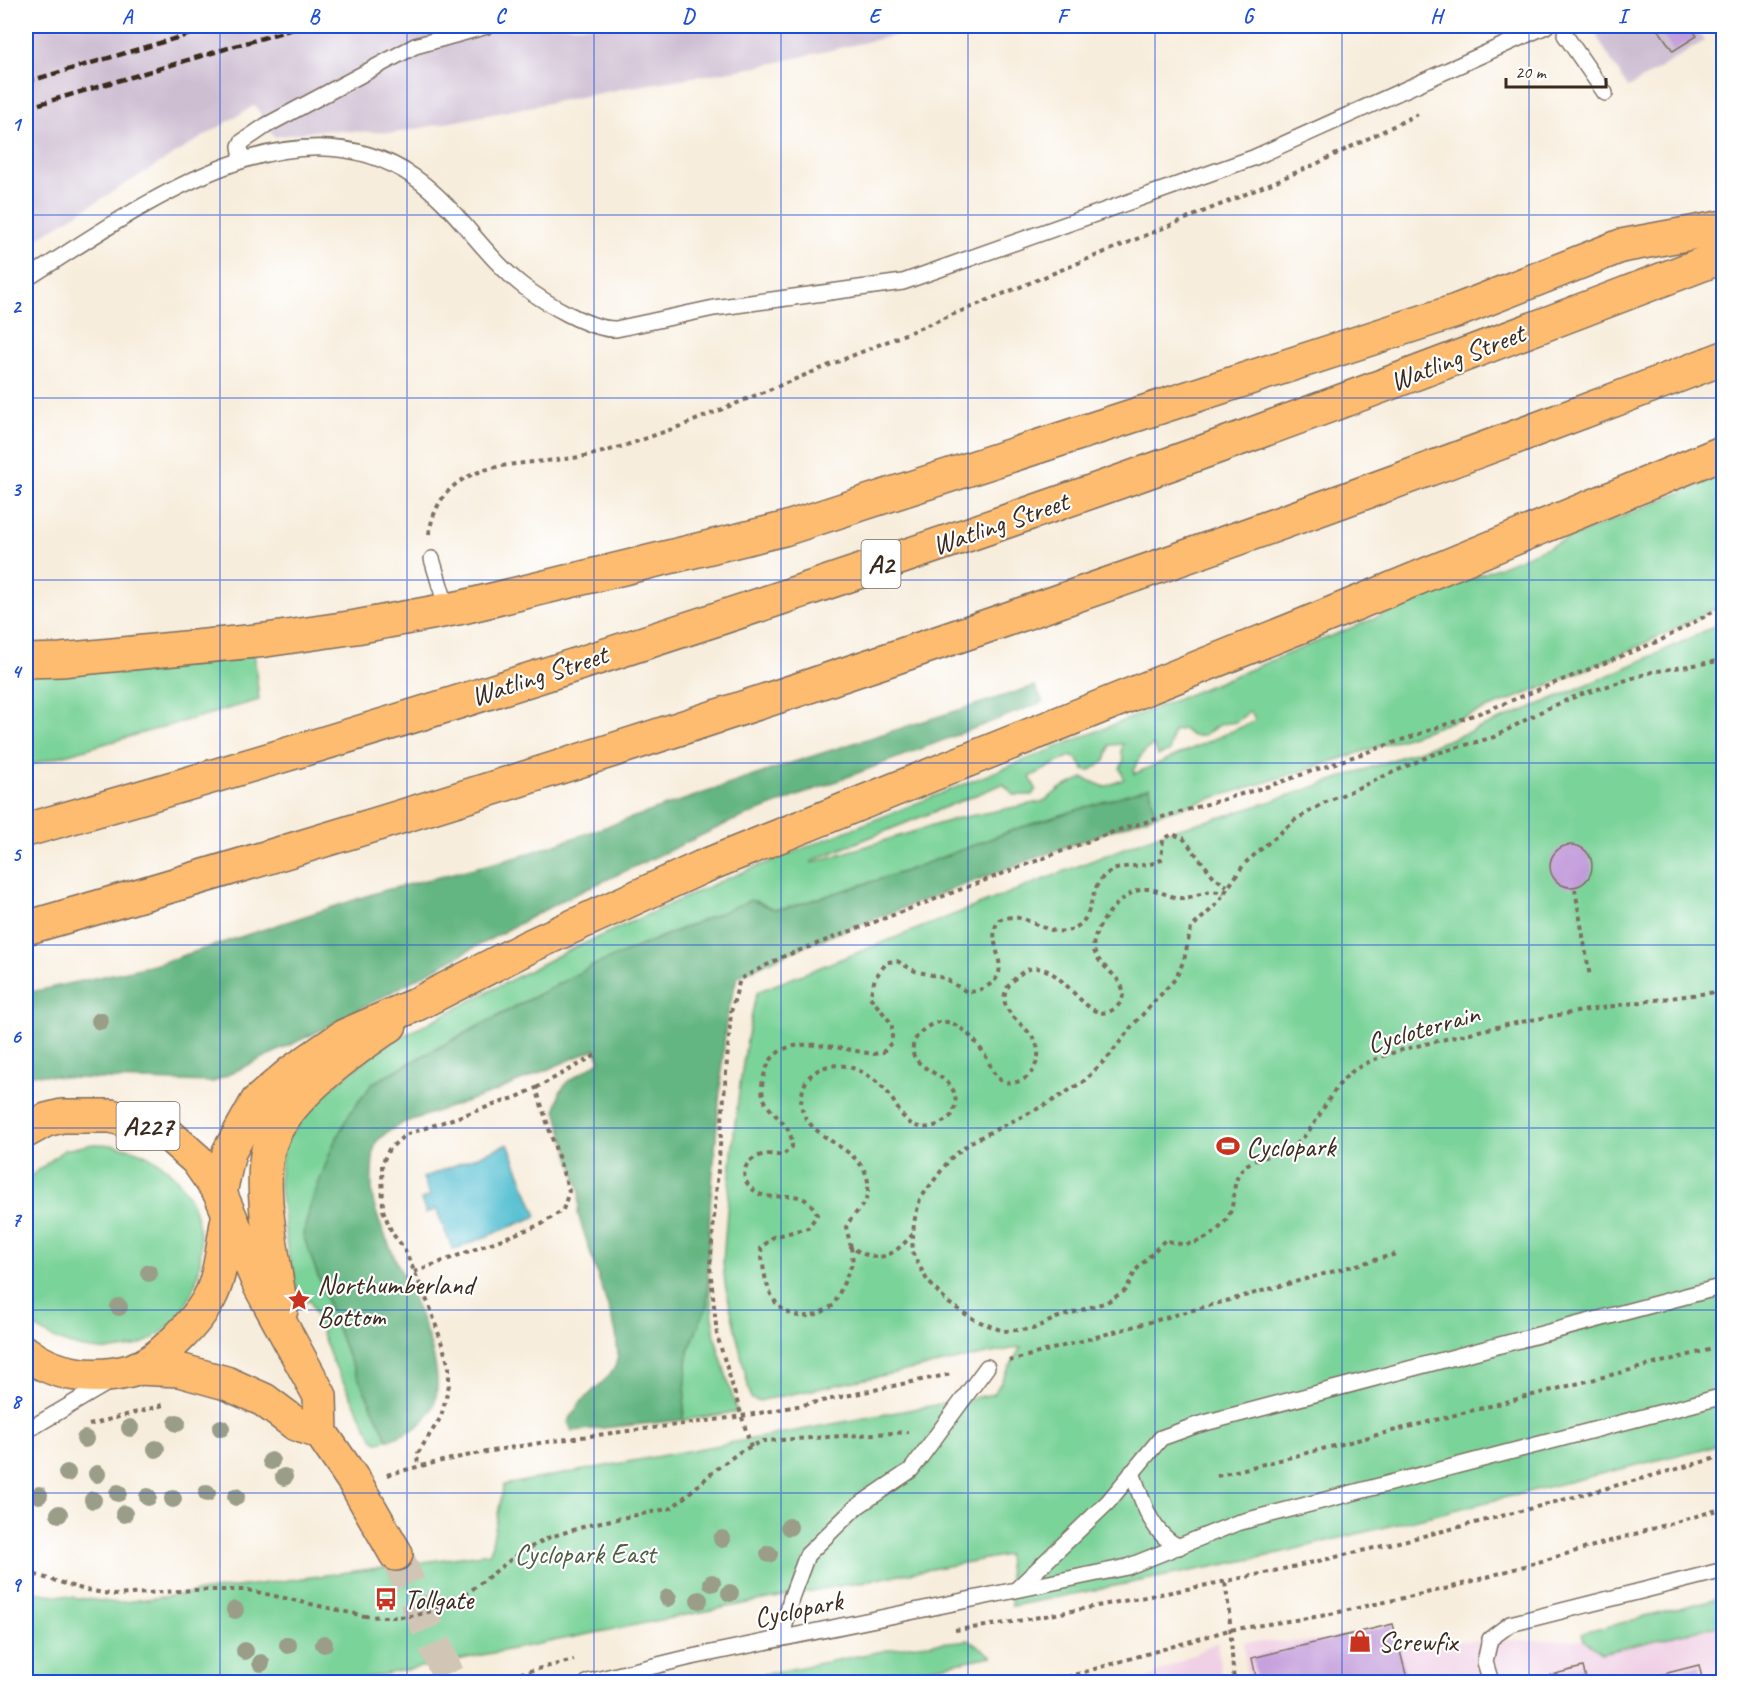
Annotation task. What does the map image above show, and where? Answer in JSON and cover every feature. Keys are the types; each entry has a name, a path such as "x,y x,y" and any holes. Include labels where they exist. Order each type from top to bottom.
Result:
{"main road":[{"path":"26,661 61,660 266,640 356,627 447,609 784,529 1456,311 1621,246 1724,227"},
{"name":"Watling Street","path":"26,830 313,747 864,570 1134,477 1724,256"},
{"path":"26,928 417,813 877,665 1318,511 1724,358"},
{"path":"134,1370 179,1338 208,1300 220,1266 229,1152 246,1119 265,1092 344,1036 415,1005 530,946 702,867 1143,690 1724,452"},
{"path":"284,1333 267,1193 266,1166 269,1147 287,1115 326,1071 415,1005"},
{"name":"A227","path":"26,1131 46,1120 62,1116 97,1114 133,1120 155,1128 197,1160 224,1205 284,1333 320,1396 321,1433"},
{"path":"26,1353 52,1368 79,1375 134,1370 179,1370 231,1385 272,1405 296,1424 321,1433 356,1484 396,1554"}],"lane":[{"path":"242,160 240,146 242,142 267,125 415,46 487,26"},
{"path":"26,279 182,186 220,167 283,150 325,148 362,154 399,168 436,194 499,264 525,287 564,311 605,328 616,329 714,308 903,282 1252,158 1546,26"},
{"path":"1566,26 1565,34 1605,93"},
{"path":"432,558 447,609"},
{"path":"1018,1588 1108,1502 1161,1438 1197,1425 1724,1286"},
{"path":"782,1638 791,1598 807,1556 855,1508 911,1470 987,1367"},
{"path":"26,1431 134,1370"},
{"name":"Cyclopark","path":"588,1683 782,1638 1127,1567 1237,1523 1724,1396"},
{"path":"1132,1472 1144,1504 1159,1531 1165,1540 1179,1547"},
{"path":"1491,1683 1485,1662 1491,1639 1510,1624 1724,1570"}],"path":[{"path":"432,558 429,533 436,509 453,486 476,472 496,466 569,459 617,449 686,424 963,308"},
{"path":"751,1447 717,1335 710,1267 731,1012 740,979 782,957 1118,830 1269,786 1488,710 1661,640 1724,606"},
{"name":"Cycloterrain","path":"1724,660 1652,672 1579,694 1494,737 1434,754 1368,783 1295,820 1245,863 1213,909 1191,928 1182,966 1171,984 1132,1026 1110,1055 1071,1090 971,1142 950,1159 920,1199 914,1222 912,1252 927,1280 947,1302 975,1320 1003,1331 1033,1329 1056,1318 1107,1302 1126,1290 1136,1270 1165,1240 1187,1245 1207,1238 1230,1213 1239,1173 1253,1160 1274,1156 1292,1147 1307,1134 1341,1082 1355,1070 1379,1057 1477,1031 1538,1018 1724,992"},
{"path":"1224,894 1212,890 1181,898 1145,889 1131,893 1116,907 1097,933 1094,943 1098,961 1118,979 1122,987 1121,1002 1111,1011 1102,1012 1089,1007 1056,975 1045,969 1027,970 1011,983 1005,993 1006,1007 1033,1035 1038,1048 1034,1069 1022,1080 1009,1083 998,1078 984,1053 955,1024 942,1022 927,1027 915,1041 914,1056 921,1066 947,1081 956,1100 952,1115 938,1126 923,1127 911,1123 879,1084 856,1070 832,1065 820,1068 812,1075 806,1083 802,1097 806,1118 813,1129 858,1161 867,1180 868,1191 865,1200 846,1227 853,1262 834,1305 810,1316 789,1314 773,1300 766,1286 761,1248 773,1237 808,1228 817,1215 813,1205 800,1198 763,1195 755,1191 747,1180 747,1164 751,1158 767,1153 782,1156 791,1151 792,1147 789,1128 769,1108 762,1094 766,1069 775,1053 794,1044 873,1054 883,1052 892,1042 893,1027 870,998 875,978 887,962 897,961 915,971 944,978 967,992 986,987 998,977 1000,970 992,936 999,920 1016,916 1051,930 1071,929 1088,915 1096,886 1105,875 1123,867 1151,864 1161,860 1163,840 1172,834 1183,838 1214,877 1227,886"},
{"path":"1575,889 1590,977"},
{"path":"417,1466 418,1453 441,1417 449,1378 442,1340 402,1245 392,1233 383,1210 381,1171 389,1149 399,1139 413,1132 517,1097 596,1055"},
{"path":"414,1272 542,1224 563,1210 569,1191 536,1088"},
{"path":"851,1247 866,1256 882,1258 899,1250 915,1233"},
{"path":"356,1484 417,1466 558,1438 741,1416 987,1367 1396,1254"},
{"path":"1217,1476 1724,1346"},
{"path":"86,1426 172,1403"},
{"path":"26,1572 82,1589 115,1595 195,1590 249,1590 364,1616 398,1618 426,1614 465,1595 518,1554 550,1537 596,1523 672,1508 719,1467 763,1441 908,1432 935,1437"},
{"path":"948,1631 1015,1623 1225,1583 1418,1538 1724,1456"},
{"path":"1050,1683 1229,1630 1321,1616 1449,1588 1724,1508"},
{"path":"1225,1583 1231,1618 1229,1630 1234,1683"},
{"path":"485,1683 586,1657"}],"shaded area":[{"path":"26,26 936,26 757,67 631,87 395,133 321,130 274,137 255,105 26,245"},
{"path":"1612,26 1694,26 1704,41 1628,88 1596,35"},
{"path":"1723,1605 1723,1682 1247,1682 1244,1642 1584,1640"},
{"path":"1217,1642 1222,1682 1140,1682"}],"green space":[{"path":"1723,475 1723,604 1657,638 1518,697 1445,724 1299,772 1155,815 1149,788 1019,828 903,872 787,908 774,909 757,901 706,919 609,960 514,1007 373,1083 350,1113 333,1145 310,1207 303,1235 345,1350 388,1440 378,1442 373,1439 331,1358 310,1300 300,1303 287,1248 279,1179 283,1148 306,1108 384,1046 561,954 721,881 1173,701","holes":["1250,711 1255,718 1253,722 1134,774 1138,761 1150,747 1154,745 1158,755 1169,752 1173,731 1183,729 1192,736 1202,736 1221,724 1236,722","1123,744 1121,751 1124,761 1120,768 1124,779 1105,787 1083,778 1061,788 1045,801 955,819 811,863 1003,784 1014,795 1032,795 1036,789 1030,777 1070,756 1077,759 1084,770 1089,771 1105,761 1110,745"]},
{"name":"Cyclopark","path":"1723,622 1723,1444 1263,1557 1012,1606 1007,1555 345,1682 26,1682 26,1591 117,1603 490,1553 504,1485 994,1394 1021,1347 758,1401 751,1399 725,1284 723,1262 731,1161 743,1061 756,995 759,991 1165,832 1235,813 1298,792 1483,726 1604,677"},
{"path":"254,652 259,700 26,766 26,673"},
{"path":"1035,686 1043,702 730,822 563,900 315,1033 213,1082 71,1078 26,1073 26,993 154,965 382,891 518,857 794,762"},
{"path":"1150,787 1155,815 855,926 737,977 726,1021 710,1206 707,1305 688,1352 683,1420 572,1431 568,1422 580,1403 607,1378 615,1367 618,1356 616,1332 578,1214 580,1191 556,1110 560,1092 567,1082 600,1061 595,1049 497,1091 403,1123 387,1132 376,1142 374,1149 372,1184 374,1205 419,1313 430,1343 436,1372 436,1397 427,1417 414,1429 388,1440 345,1350 303,1235 310,1207 333,1145 350,1113 373,1083 592,966 751,900 774,909 787,908 903,872 1019,828"},
{"path":"93,1144 141,1153 175,1177 195,1211 201,1249 194,1288 175,1321 143,1343 100,1350 60,1341 42,1332 26,1319 26,1180 64,1150"},
{"path":"707,1263 715,1338 737,1412 683,1420 688,1352 707,1305"},
{"path":"1723,1597 1723,1624 1602,1653 1584,1640 1582,1633"},
{"path":"970,1640 992,1656 858,1682 724,1682 908,1646"}],"water":[{"path":"508,1144 537,1216 453,1250 436,1209 426,1213 421,1200 430,1196 423,1178"}],"building":[{"path":"1656,26 1690,26 1697,36 1673,51"},
{"path":"1571,845 1586,851 1592,866 1586,881 1571,887 1556,881 1550,866 1556,851"},
{"name":"Screwfix","path":"1393,1624 1408,1682 1257,1682 1252,1658"},
{"path":"1699,1665 1703,1682 1632,1682"},
{"path":"1583,1667 1587,1682 1540,1682 1539,1678"}],"tunnel":[{"path":"396,1554 451,1682"}],"railway":[{"path":"26,82 218,26"},
{"path":"26,108 303,26"}],"place":[{"name":"Cyclopark","path":"1228,1146"},
{"name":"Northumberland Bottom","path":"299,1300"},
{"name":"Tollgate","path":"386,1599"},
{"name":"Screwfix","path":"1360,1641"}],"park label":[{"name":"Cyclopark East","path":"585,1553"}]}
